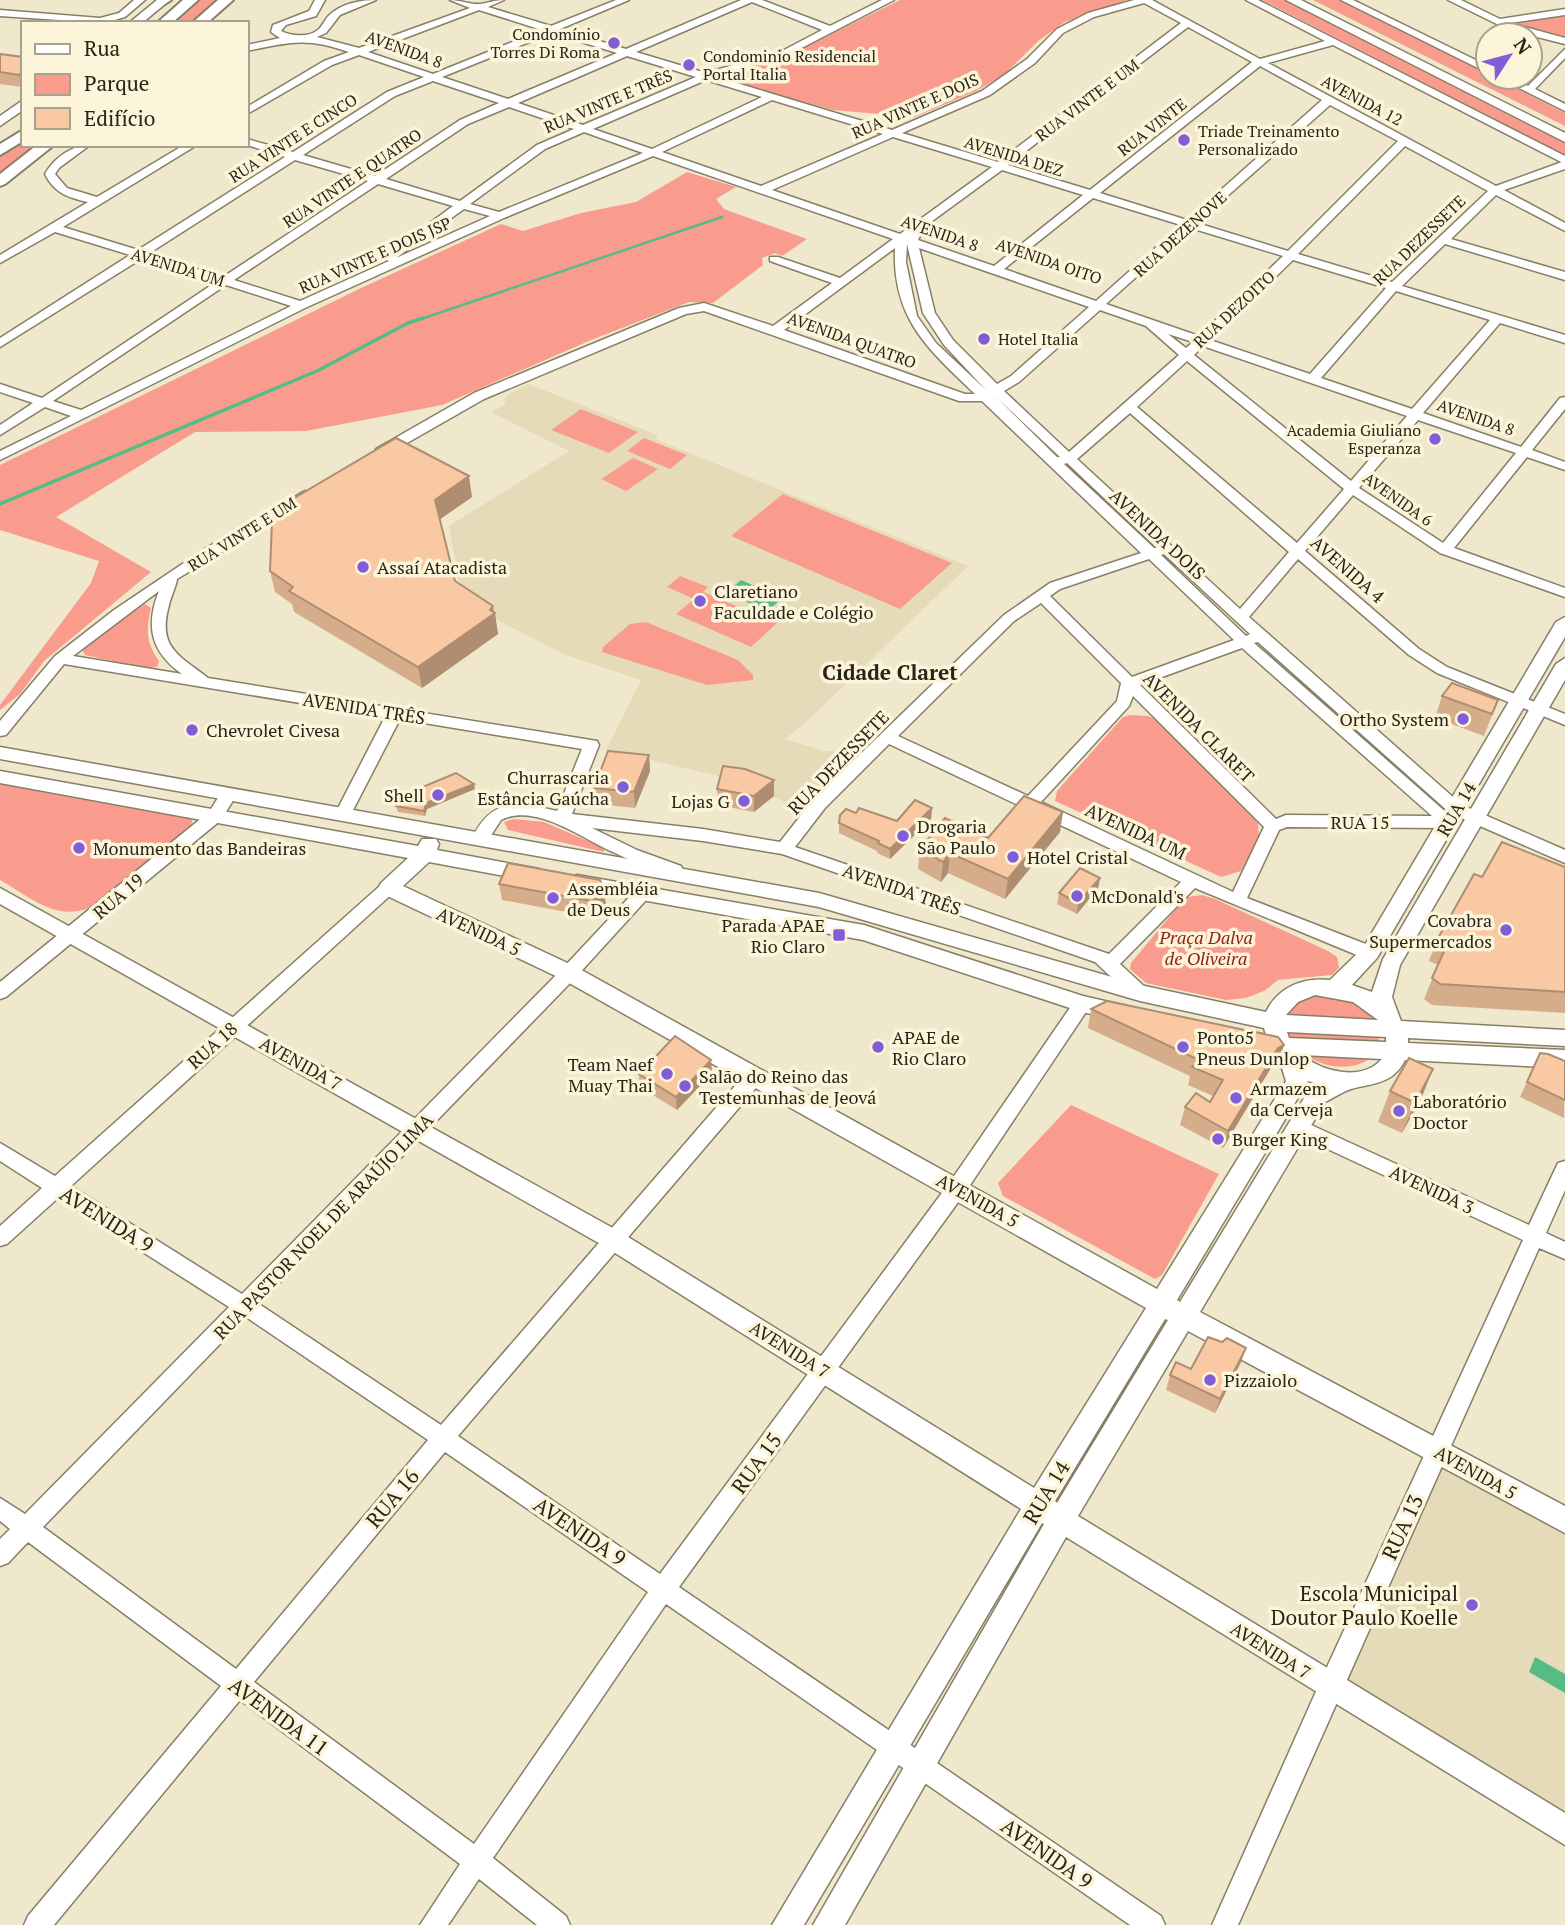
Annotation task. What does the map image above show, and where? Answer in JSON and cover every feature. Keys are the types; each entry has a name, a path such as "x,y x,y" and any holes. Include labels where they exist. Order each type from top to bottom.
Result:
{"highway":[{"path":"166,21 191,0"},
{"path":"201,21 226,0"},
{"path":"0,144 21,133"},
{"path":"0,151 21,134"},
{"path":"0,181 44,147"}],"main road":[{"path":"138,21 164,0"},
{"path":"1292,0 1565,138"},
{"path":"1304,0 1565,131"},
{"path":"0,122 21,106"},
{"name":"RUA 14","path":"1336,988 1370,953 1565,622"},
{"name":"RUA 14","path":"1394,1031 1381,997 1390,965 1565,664"},
{"path":"0,753 819,900 1140,993 1273,1021 1394,1031 1565,1038"},
{"path":"0,777 864,933 1082,1004 1136,1016"},
{"path":"174,808 184,800 185,786"},
{"path":"271,826 270,813 289,804"},
{"path":"425,854 429,842 428,829"},
{"name":"RUA 18","path":"388,888 425,854"},
{"name":"AVENIDA 5","path":"388,888 569,973 1172,1310 1565,1520"},
{"name":"AVENIDA 7","path":"0,895 612,1239 1061,1520 1565,1830"},
{"path":"1231,1037 1285,1053 1315,1075 1348,1081 1359,1081 1381,1074 1395,1059 1394,1031 1369,999 1336,988 1315,987 1291,995 1277,1009 1273,1021"},
{"name":"RUA 14","path":"828,1925 1061,1520 1297,1082 1273,1021"},
{"path":"1285,1053 1394,1031 1565,1059"},
{"name":"RUA 14","path":"788,1925 1038,1505 1317,1096 1348,1081"}],"street":[{"path":"0,13 100,21 122,15 140,0"},
{"path":"248,48 319,33 330,17 371,0"},
{"name":"AVENIDA DEZ","path":"455,0 1565,340"},
{"path":"248,110 312,71 362,49 499,0"},
{"name":"RUA VINTE E CINCO","path":"0,343 383,99 624,0"},
{"path":"751,0 831,30"},
{"name":"RUA VINTE E QUATRO","path":"0,431 464,122 510,100 751,0"},
{"name":"RUA VINTE E TRÊS","path":"363,277 541,147 705,77 787,52 890,0"},
{"name":"AVENIDA 12","path":"1145,0 1565,228"},
{"name":"RUA VINTE E DOIS","path":"766,188 986,93 1031,61 1042,46 1060,31 1091,15 1145,0"},
{"path":"1251,0 1565,162"},
{"path":"1346,0 1474,63"},
{"path":"1453,0 1496,21"},
{"path":"297,38 278,34 276,27 291,19 309,18 319,4 344,9"},
{"path":"1505,21 1565,12"},
{"name":"RUA VINTE E UM","path":"774,331 861,267 912,234 1187,23"},
{"path":"325,26 338,37 362,49"},
{"path":"1544,36 1565,41"},
{"name":"AVENIDA 8","path":"297,38 362,49 510,100 581,129 657,150 912,234 1103,302 1147,322 1205,337 1231,351 1316,375 1527,447 1565,466"},
{"name":"RUA VINTE","path":"1000,267 1259,62 1334,42"},
{"path":"1544,74 1565,52"},
{"path":"1531,91 1565,108"},
{"name":"RUA VINTE E DOIS JSP","path":"0,456 302,305 500,216 657,150 769,98"},
{"path":"510,100 593,124 657,150"},
{"name":"RUA DEZENOVE","path":"989,393 1009,383 1103,302 1329,100"},
{"name":"RUA DEZOITO","path":"1071,467 1173,367 1194,362 1205,337 1404,141"},
{"path":"248,142 500,216"},
{"path":"82,147 54,166 50,174 53,184 65,191 98,201"},
{"path":"0,260 189,147"},
{"name":"RUA DEZESSETE","path":"1316,375 1393,288 1495,190 1565,162"},
{"name":"AVENIDA UM","path":"55,228 302,305"},
{"name":"AVENIDA DOIS","path":"912,234 907,261 911,316 932,346 1071,467 1159,551 1243,641 1452,816"},
{"path":"1443,240 1565,276"},
{"path":"774,259 841,282"},
{"path":"861,267 907,261"},
{"name":"AVENIDA OITO","path":"1103,302 1316,375"},
{"name":"AVENIDA QUATRO","path":"371,458 467,403 505,385 682,311 710,308 964,398 989,393"},
{"path":"1241,617 1497,319"},
{"name":"AVENIDA 6","path":"1147,322 1351,488 1445,550 1565,593"},
{"path":"1173,367 1194,362 1214,351 1231,351"},
{"path":"0,388 82,415"},
{"name":"AVENIDA DOIS","path":"989,393 1052,462 1071,467"},
{"path":"1445,550 1565,401"},
{"name":"AVENIDA 4","path":"1130,407 1414,652 1442,670 1565,720"},
{"path":"1527,447 1565,455"},
{"name":"RUA VINTE E UM","path":"0,731 60,659 121,612 252,526 324,485"},
{"name":"RUA DEZESSETE","path":"784,849 819,804 1009,618 1055,586 1159,551"},
{"name":"AVENIDA DOIS","path":"1159,551 1241,617 1452,816"},
{"path":"171,578 160,604 159,633 166,654 205,683"},
{"name":"AVENIDA CLARET","path":"1041,595 1273,826"},
{"path":"1031,803 1124,702 1128,684 1260,636"},
{"name":"AVENIDA TRÊS","path":"60,659 591,745 562,818"},
{"path":"343,814 395,713"},
{"name":"AVENIDA UM","path":"887,737 1237,901 1370,953"},
{"name":"RUA 19","path":"0,992 215,816 229,794"},
{"name":"AVENIDA TRÊS","path":"480,839 487,823 501,812 520,808 562,818 731,837 784,849 1101,957 1140,993"},
{"path":"1452,816 1476,819 1565,857"},
{"name":"RUA 15","path":"1273,826 1286,821 1452,816"},
{"path":"562,818 637,858 698,878"},
{"path":"1237,901 1273,826"},
{"path":"1109,964 1194,879"},
{"name":"RUA 18","path":"0,1238 388,888"},
{"name":"RUA PASTOR NOEL DE ARAÚJO LIMA","path":"0,1555 569,973 642,894"},
{"name":"RUA 15","path":"433,1925 664,1588 957,1188 1082,1004"},
{"name":"RUA 16","path":"37,1925 443,1438 754,1077"},
{"name":"AVENIDA 3","path":"1298,1127 1565,1251"},
{"name":"AVENIDA 9","path":"0,1151 245,1306 443,1438 1152,1925"},
{"name":"RUA 13","path":"1225,1925 1330,1686 1565,1169"},
{"name":"AVENIDA 11","path":"0,1508 478,1862 557,1925"}],"shaded area":[{"name":"Claretiano Faculdade e Colégio","path":"528,384 658,435 655,439 968,566 803,725 785,739 824,751 853,752 798,809 746,782 606,750 641,680 566,655 493,618 461,595 449,526 569,451 491,412 506,404 504,399 507,395"},
{"path":"741,580 782,598 768,611 726,593"},
{"name":"Escola Municipal Doutor Paulo Koelle","path":"1442,1463 1565,1530 1565,1816 1345,1680"},
{"path":"1535,1657 1565,1674 1565,1693 1529,1672"}],"green space":[{"path":"196,0 221,0 196,21 170,21"},
{"path":"900,0 1127,0 1065,22 1038,41 1005,74 976,91 915,117 833,110 723,79 722,76 797,51"},
{"path":"1262,0 1284,0 1565,142 1565,155"},
{"path":"1313,0 1339,0 1474,67 1474,80"},
{"path":"1565,15 1565,38 1544,34 1544,21 1519,21"},
{"path":"1495,91 1521,91 1565,113 1565,126"},
{"path":"21,140 21,147 38,147 0,176 0,156"},
{"path":"687,172 736,187 716,199 724,209 807,239 782,256 775,253 762,258 763,265 713,303 689,302 591,340 442,405 306,431 195,432 56,517 151,572 44,661 20,694 0,710 0,705 91,583 99,561 0,530 0,465 361,288 501,224 523,231 581,213 636,202"},
{"path":"581,409 638,432 609,453 551,430"},
{"path":"644,438 687,455 670,469 627,451"},
{"path":"633,458 658,469 626,491 601,479"},
{"path":"783,494 952,563 900,609 731,536"},
{"path":"680,576 708,587 703,592 777,623 751,647 676,614 694,599 667,587"},
{"path":"145,604 151,608 148,636 159,661 157,667 144,668 85,655 84,646"},
{"path":"646,622 738,660 753,675 753,680 707,685 602,652 603,647 630,624"},
{"path":"1130,715 1156,719 1258,823 1259,838 1241,871 1221,877 1055,801 1057,791 1123,717"},
{"path":"0,780 193,816 191,826 89,908 65,912 32,900 0,880"},
{"path":"514,819 544,822 604,848 604,852 508,830 504,822"},
{"name":"Praça Dalva de Oliveira","path":"1202,895 1328,951 1337,957 1339,968 1332,975 1278,980 1264,991 1246,998 1226,1000 1146,983 1130,969 1131,963 1180,904 1188,897"},
{"path":"1320,994 1352,1001 1369,1014 1375,1022 1379,1040 1372,1057 1352,1066 1332,1066 1315,1060 1289,1038 1285,1024 1287,1012 1299,1001"},
{"path":"1071,1105 1219,1174 1162,1275 1155,1279 1003,1196 998,1183"}],"building":[{"path":"0,54 21,57 19,75 0,72"},
{"name":"Assaí Atacadista","path":"396,438 469,476 435,500 455,581 493,606 490,610 495,613 418,667 289,591 293,587 270,571 272,521 291,500"},
{"path":"1452,683 1498,700 1492,714 1442,696"},
{"path":"608,751 649,755 634,792 594,788"},
{"path":"723,766 745,769 774,780 754,796 717,789"},
{"name":"Shell","path":"456,773 474,784 426,803 424,811 396,806 401,796"},
{"path":"1024,796 1063,812 1008,879 950,853 943,862 920,849 945,818 988,838"},
{"path":"915,800 932,808 890,849 878,843 879,841 839,823 840,815 846,809 856,813 859,808 897,821"},
{"name":"Covabra Supermercados","path":"1502,842 1565,867 1565,992 1440,984 1432,978 1447,945 1437,940 1474,874 1482,877"},
{"path":"508,863 600,880 605,893 592,901 499,884"},
{"path":"1080,868 1100,878 1078,903 1059,893"},
{"path":"1107,1001 1278,1037 1284,1045 1278,1048 1228,1131 1185,1107 1196,1093 1210,1102 1223,1080 1192,1067 1199,1060 1091,1009"},
{"path":"675,1036 711,1060 676,1097 639,1074"},
{"path":"1540,1053 1565,1061 1565,1100 1527,1082"},
{"path":"1409,1058 1433,1069 1415,1103 1390,1091"},
{"name":"Pizzaiolo","path":"1208,1337 1222,1342 1227,1338 1246,1348 1220,1399 1170,1375 1176,1362 1191,1369"}],"waterway":[{"path":"418,320 722,217"},
{"path":"0,504 317,371 408,323 423,318"}],"place":[{"name":"Condomínio Torres Di Roma","path":"614,43"},
{"name":"Condominio Residencial Portal Italia","path":"689,65"},
{"name":"Triade Treinamento Personalizado","path":"1184,140"},
{"name":"Hotel Italia","path":"984,339"},
{"name":"Academia Giuliano Esperanza","path":"1435,439"},
{"name":"Assaí Atacadista","path":"363,567"},
{"name":"Claretiano Faculdade e Colégio","path":"700,601"},
{"name":"Ortho System","path":"1463,719"},
{"name":"Chevrolet Civesa","path":"192,730"},
{"name":"Churrascaria Estância Gaúcha","path":"623,787"},
{"name":"Shell","path":"438,795"},
{"name":"Lojas G","path":"744,801"},
{"name":"Drogaria São Paulo","path":"903,836"},
{"name":"Monumento das Bandeiras","path":"79,848"},
{"name":"Hotel Cristal","path":"1013,857"},
{"name":"McDonald's","path":"1077,896"},
{"name":"Assembléia de Deus","path":"553,898"},
{"name":"Covabra Supermercados","path":"1506,930"},
{"name":"Parada APAE Rio Claro","path":"839,935"},
{"name":"APAE de Rio Claro","path":"878,1047"},
{"name":"Ponto5 Pneus Dunlop","path":"1183,1047"},
{"name":"Team Naef Muay Thai","path":"667,1074"},
{"name":"Salão do Reino das Testemunhas de Jeová","path":"685,1086"},
{"name":"Armazem da Cerveja","path":"1236,1098"},
{"name":"Laboratório Doctor","path":"1399,1111"},
{"name":"Burger King","path":"1218,1139"},
{"name":"Pizzaiolo","path":"1210,1380"},
{"name":"Escola Municipal Doutor Paulo Koelle","path":"1472,1605"}],"district":[{"name":"Cidade Claret","path":"890,672"}]}
